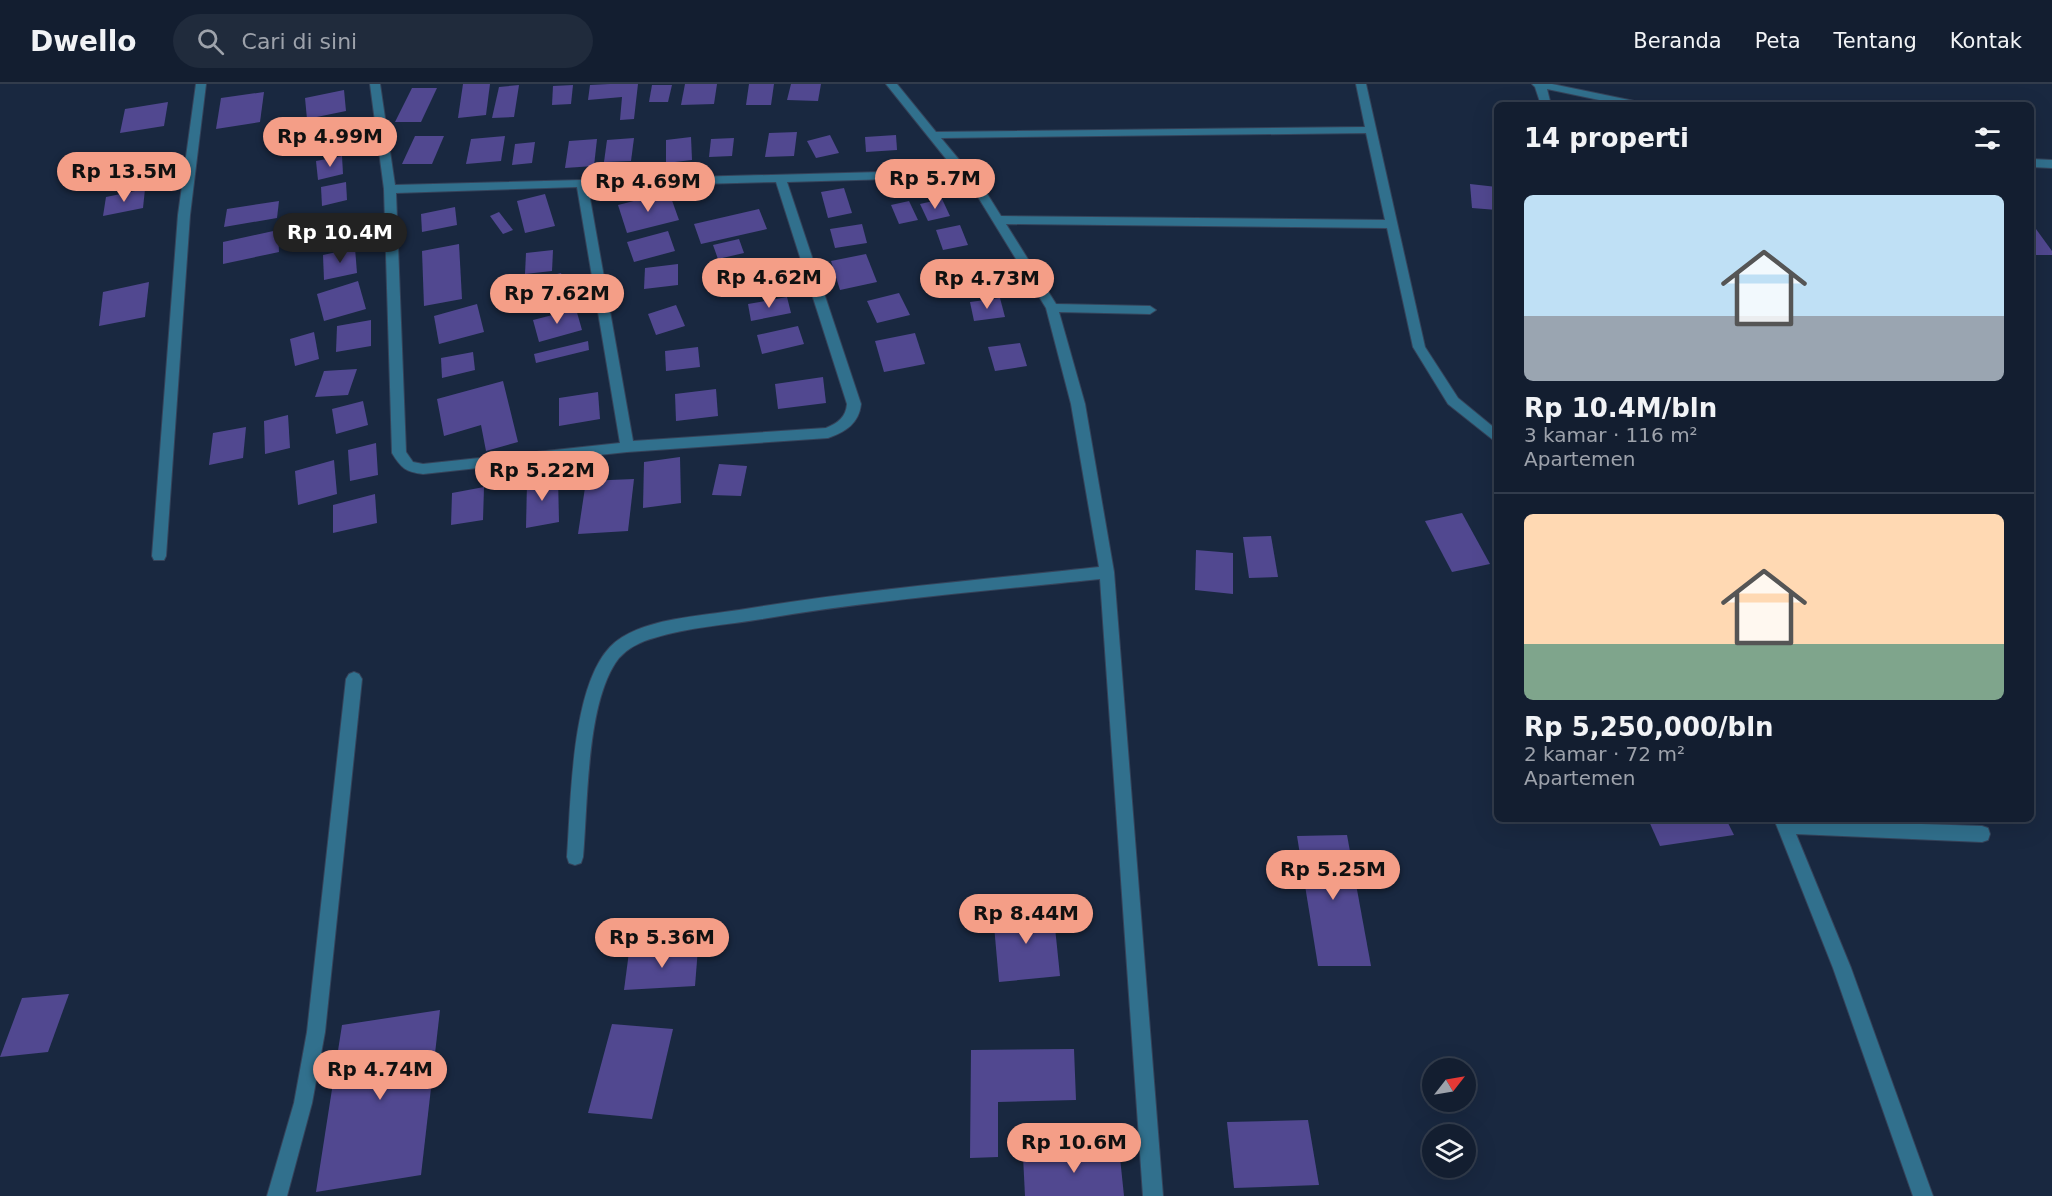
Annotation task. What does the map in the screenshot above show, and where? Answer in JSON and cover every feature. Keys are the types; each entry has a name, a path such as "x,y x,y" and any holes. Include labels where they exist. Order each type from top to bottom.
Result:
{"street":[{"path":"159,556 184,215 201,84"},
{"path":"375,84 390,189 399,453 409,467 423,470 627,447 828,433 841,427 853,416 854,404 780,178"},
{"path":"891,84 965,174 1052,308 1078,404 1107,572 1153,1196"},
{"path":"1361,84 1419,347 1453,401 1494,435"},
{"path":"1545,102 1539,84 1575,88 1628,102"},
{"path":"934,135 1372,130"},
{"path":"2034,163 2052,164"},
{"path":"390,189 965,174"},
{"path":"582,185 627,447"},
{"path":"997,220 1391,224"},
{"path":"1052,308 1150,310"},
{"path":"575,857 588,715 603,668 615,651 634,640 666,629 802,605 1107,572"},
{"path":"277,1196 303,1103 316,1032 354,679"},
{"path":"1923,1196 1842,968 1784,822 1982,834"}],"building":[{"path":"463,84 490,84 486,115 458,118"},
{"path":"638,84 634,119 620,120 622,97 588,100 590,85"},
{"path":"685,84 717,84 714,104 681,105"},
{"path":"749,84 774,84 771,105 746,105"},
{"path":"791,84 821,84 818,101 787,100"},
{"path":"519,85 514,117 492,118 499,87"},
{"path":"573,85 571,104 552,105 553,86"},
{"path":"652,85 672,85 668,102 649,102"},
{"path":"412,88 437,88 421,122 395,122"},
{"path":"344,90 346,111 307,119 305,98"},
{"path":"264,92 260,122 216,129 221,98"},
{"path":"168,102 164,126 120,133 125,109"},
{"path":"348,120 349,142 298,151 298,129"},
{"path":"797,132 794,156 765,157 769,133"},
{"path":"830,135 839,153 816,158 807,141"},
{"path":"896,135 897,150 866,152 865,137"},
{"path":"415,136 444,136 432,164 402,164"},
{"path":"505,136 501,161 466,164 471,139"},
{"path":"691,137 692,160 666,163 666,140"},
{"path":"634,138 631,161 604,162 607,140"},
{"path":"734,138 732,156 709,157 711,139"},
{"path":"597,139 594,166 565,168 569,141"},
{"path":"535,142 532,163 512,165 515,144"},
{"path":"342,156 343,174 318,180 316,161"},
{"path":"346,182 347,200 322,206 321,187"},
{"path":"1470,184 1494,187 1494,210 1472,208"},
{"path":"844,188 852,213 828,218 821,192"},
{"path":"145,189 143,208 103,216 106,197"},
{"path":"669,192 679,220 627,233 618,205"},
{"path":"545,194 555,226 525,233 517,201"},
{"path":"942,199 950,216 928,221 920,204"},
{"path":"279,201 277,218 224,227 227,209"},
{"path":"909,201 918,220 899,224 891,205"},
{"path":"455,207 457,225 422,232 421,214"},
{"path":"759,209 767,229 701,244 694,224"},
{"path":"499,212 513,230 503,234 490,216"},
{"path":"350,213 346,234 310,237 315,217"},
{"path":"862,224 867,243 835,248 830,229"},
{"path":"960,225 968,245 943,250 936,230"},
{"path":"2034,226 2052,251 2052,255 2034,255"},
{"path":"278,230 279,252 223,264 223,242"},
{"path":"668,231 675,251 634,262 627,242"},
{"path":"739,239 744,253 718,259 713,245"},
{"path":"459,244 462,299 424,306 422,251"},
{"path":"355,248 357,273 324,280 323,255"},
{"path":"553,250 552,271 525,274 526,253"},
{"path":"866,254 877,282 840,290 831,261"},
{"path":"778,261 784,280 750,287 745,269"},
{"path":"980,262 992,283 963,292 951,271"},
{"path":"678,264 678,285 644,289 645,268"},
{"path":"561,273 567,294 527,305 521,283"},
{"path":"358,281 366,309 324,321 317,294"},
{"path":"149,282 145,317 99,326 103,292"},
{"path":"899,293 910,315 877,323 867,301"},
{"path":"787,297 791,313 751,321 748,304"},
{"path":"1000,298 1005,317 974,321 970,302"},
{"path":"477,304 484,332 439,344 434,316"},
{"path":"676,305 685,326 656,335 648,314"},
{"path":"576,309 582,330 539,342 533,320"},
{"path":"371,320 371,346 336,352 337,326"},
{"path":"798,326 804,344 762,354 757,335"},
{"path":"314,332 319,359 295,366 290,339"},
{"path":"915,333 925,364 884,372 875,341"},
{"path":"588,341 589,350 536,363 534,354"},
{"path":"1020,343 1027,366 995,371 988,347"},
{"path":"698,347 700,367 666,371 665,351"},
{"path":"473,352 475,370 442,378 441,358"},
{"path":"357,369 348,395 315,397 324,371"},
{"path":"823,377 826,403 778,409 775,384"},
{"path":"503,381 518,442 486,451 481,425 444,436 437,399"},
{"path":"716,389 718,416 676,421 675,394"},
{"path":"598,392 600,419 559,426 559,398"},
{"path":"363,401 368,425 336,434 332,409"},
{"path":"288,415 290,448 265,454 264,421"},
{"path":"246,427 243,458 209,465 213,433"},
{"path":"376,443 378,475 350,481 348,450"},
{"path":"680,457 681,503 643,508 644,462"},
{"path":"334,460 337,494 298,505 295,471"},
{"path":"719,464 747,466 741,496 712,495"},
{"path":"558,477 559,522 526,528 527,482"},
{"path":"634,479 628,531 578,534 586,481"},
{"path":"484,487 483,520 451,525 452,493"},
{"path":"375,494 377,523 333,533 333,505"},
{"path":"1462,513 1490,564 1452,572 1425,521"},
{"path":"1271,536 1278,577 1249,578 1243,537"},
{"path":"1196,550 1233,553 1233,594 1195,590"},
{"path":"1649,822 1728,822 1734,835 1660,846"},
{"path":"1347,835 1371,966 1318,966 1297,836"},
{"path":"1053,908 1060,976 999,982 993,914"},
{"path":"698,948 695,986 624,990 629,952"},
{"path":"69,994 48,1052 0,1057 22,998"},
{"path":"440,1010 421,1175 316,1192 342,1025"},
{"path":"612,1024 673,1029 652,1119 588,1113"},
{"path":"1074,1049 1076,1100 998,1102 998,1157 970,1158 971,1050"},
{"path":"1308,1120 1319,1185 1234,1188 1227,1122"},
{"path":"1119,1148 1124,1196 1025,1196 1023,1156"}]}
